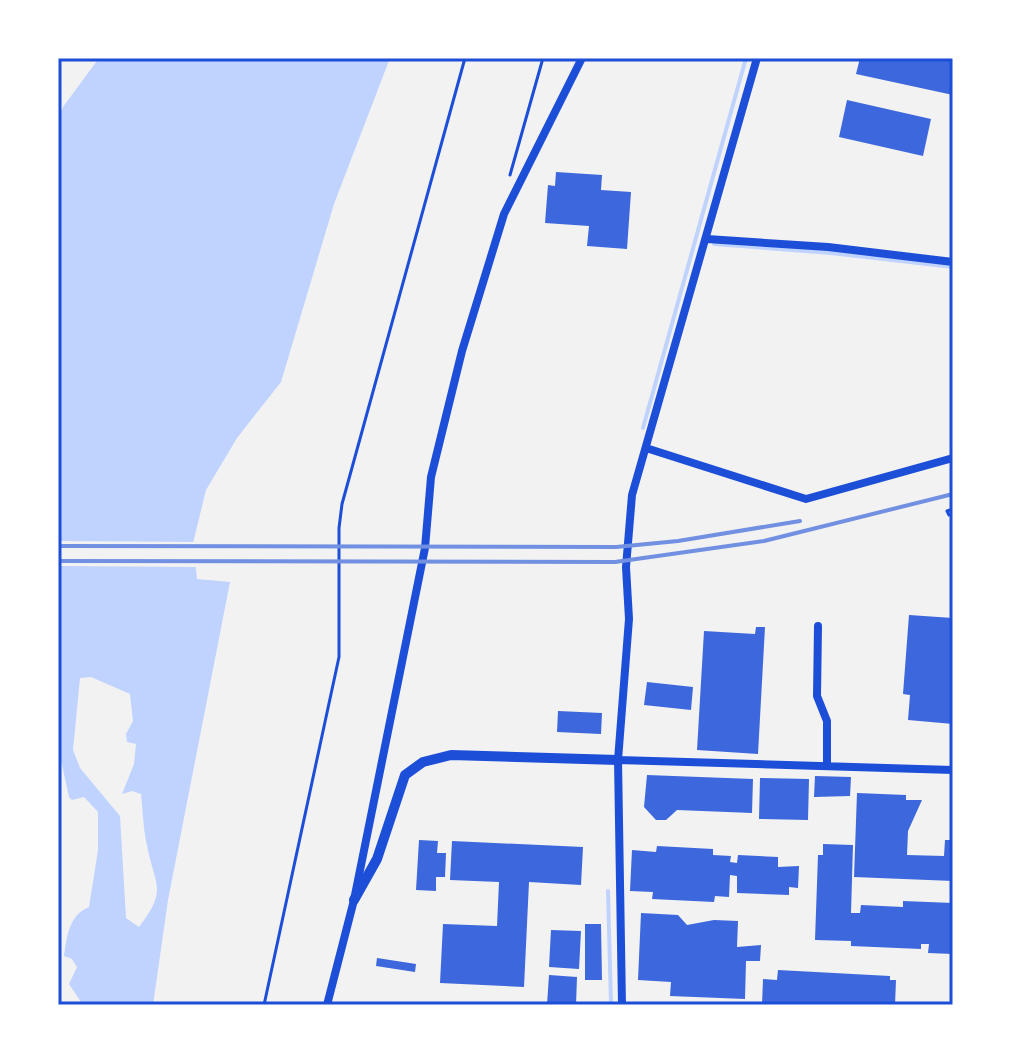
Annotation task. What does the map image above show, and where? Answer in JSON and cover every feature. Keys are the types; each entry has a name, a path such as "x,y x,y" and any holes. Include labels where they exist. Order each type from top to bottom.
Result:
{"street":[{"path":"327,1005 354,900 425,548 431,477 462,351 504,214 582,58"},
{"path":"622,1005 618,760 629,619 628,537 632,495 757,58"},
{"path":"707,239 828,247 953,262"},
{"path":"646,448 806,499 953,458"},
{"path":"818,626 817,696 827,721 827,765"},
{"path":"354,900 377,859 405,775 423,762 451,755 953,770"},
{"path":"332,981 335,1005"}],"path":[{"path":"264,1005 339,657 339,528 342,504 465,58"},
{"path":"507,185 543,58"}],"water":[{"path":"99,58 390,58 334,204 281,382 237,438 206,490 193,543 197,579 230,582 168,900 153,1005 83,1005 69,984 77,967 72,959 64,956 73,921 89,907 98,850 98,812 84,797 72,800 69,797 61,760 58,760 58,119 63,107","holes":["91,677 130,694 133,721 126,734 127,742 136,744 134,764 122,794 132,791 141,794 146,839 157,886 154,903 139,927 126,918 120,816 80,768 73,750 80,678"]}],"pier":[{"path":"58,541 198,542 198,567 58,566"}],"building":[{"path":"860,58 953,60 953,95 856,74"},
{"path":"847,100 931,119 923,156 839,137"},
{"path":"556,172 602,175 601,190 631,192 627,249 587,246 589,226 545,223 548,185 555,186"},
{"path":"909,615 953,618 953,724 908,720 910,695 903,694"},
{"path":"756,627 765,627 758,754 697,750 704,631 755,634"},
{"path":"647,682 693,687 691,710 644,705"},
{"path":"558,711 602,713 601,734 557,732"},
{"path":"647,775 753,779 752,813 677,810 666,820 656,820 644,807"},
{"path":"815,776 851,777 850,796 814,797"},
{"path":"760,778 809,779 808,820 759,819"},
{"path":"857,793 906,795 906,800 922,800 908,831 907,855 944,856 945,840 953,840 953,881 854,877"},
{"path":"419,840 438,841 437,853 446,853 445,877 436,877 436,891 416,890"},
{"path":"452,841 583,847 581,885 529,882 524,987 440,983 443,924 497,926 499,882 450,880"},
{"path":"823,844 853,845 851,913 860,913 861,905 903,907 903,901 953,903 953,954 928,953 929,944 921,944 921,949 851,946 851,941 815,940 818,855 823,855"},
{"path":"657,846 713,849 713,855 731,856 730,862 737,863 738,855 778,857 778,867 799,866 798,888 789,887 789,895 737,893 737,876 730,875 729,897 715,896 714,902 652,899 653,892 630,891 632,850 656,852"},
{"path":"641,913 678,915 687,925 714,920 738,921 737,947 761,945 760,961 746,961 745,999 670,996 671,982 638,980"},
{"path":"585,924 601,924 602,980 585,980"},
{"path":"551,930 581,931 579,969 549,967"},
{"path":"377,958 416,964 415,972 376,966"},
{"path":"778,970 890,976 890,980 896,980 895,1005 762,1005 763,979 777,980"},
{"path":"549,975 577,977 576,1005 547,1005"}],"waterway":[{"path":"643,428 746,58"},
{"path":"714,244 953,267"},
{"path":"608,891 611,1005"}],"railway":[{"path":"58,561 615,562 764,541 953,494"},
{"path":"58,546 616,547 678,541 800,521"}]}
